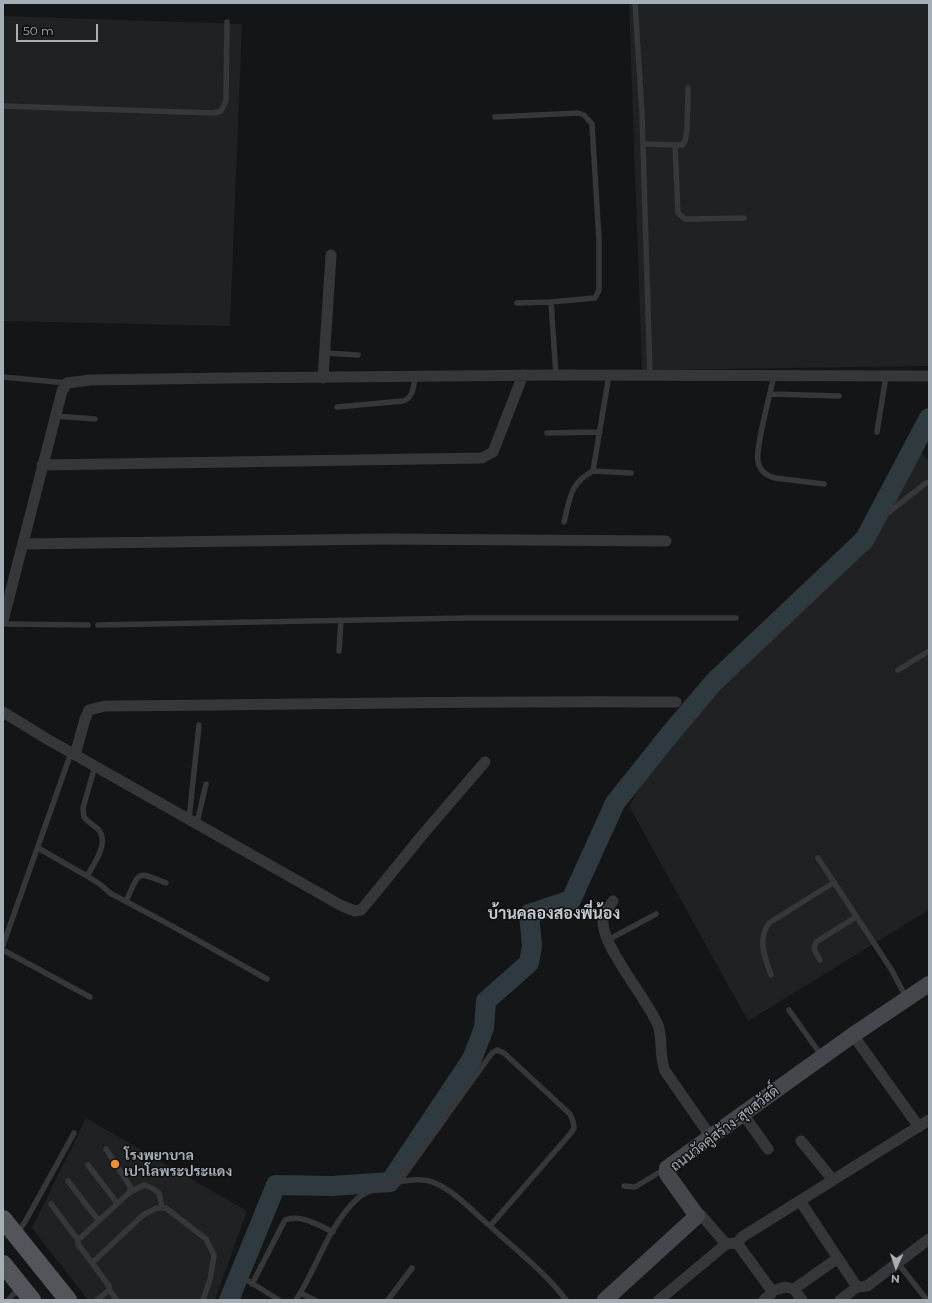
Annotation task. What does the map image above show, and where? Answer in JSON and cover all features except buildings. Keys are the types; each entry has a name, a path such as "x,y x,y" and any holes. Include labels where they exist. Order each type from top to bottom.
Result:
{"main road":[{"path":"3,1219 68,1300"},
{"path":"4,1269 21,1286 32,1300"}],"street":[{"path":"323,378 331,254"},
{"path":"42,465 482,458 493,452 523,375"},
{"path":"3,621 55,416 62,391 67,383 90,380 182,378 323,378 523,375 929,376"},
{"path":"23,544 384,539 666,541"},
{"path":"73,754 89,710 106,706 374,704 519,700 676,702"},
{"path":"3,712 73,754 348,910 361,910 424,833 486,762"},
{"path":"613,901 605,913 602,922 608,940 659,1027 661,1061 665,1070 711,1136"},
{"name":"ถนนวัดคู่สร้าง-สุขสวัสดิ์","path":"697,1216 667,1174 667,1168 853,1035 929,984"},
{"path":"853,1035 919,1127"},
{"path":"743,1114 768,1149"},
{"path":"659,1300 731,1244 929,1120"},
{"path":"801,1141 833,1180"},
{"path":"800,1201 857,1287"},
{"path":"605,1300 697,1216 701,1215 731,1244 772,1291"},
{"path":"840,1300 857,1287 866,1286 929,1239"},
{"path":"794,1289 838,1258"},
{"path":"764,1300 771,1294 772,1291 785,1287 794,1289 802,1300"}],"lane":[{"path":"635,3 644,144 650,375"},
{"path":"3,111 3,106 214,113 221,111 226,101 227,22"},
{"path":"644,144 682,144 686,137 688,88"},
{"path":"495,117 578,113 584,115 592,124 599,290 595,298 517,303"},
{"path":"675,145 678,213 691,219 744,218"},
{"path":"550,302 556,375"},
{"path":"324,353 358,355"},
{"path":"593,471 609,375"},
{"path":"774,375 758,451 758,464 767,476 824,484"},
{"path":"3,376 67,383"},
{"path":"877,432 886,376"},
{"path":"337,407 408,399 412,393 415,377"},
{"path":"770,394 839,396"},
{"path":"55,416 95,419"},
{"path":"547,432 600,432"},
{"path":"564,522 572,490 578,481 593,471 631,473"},
{"path":"889,512 929,482"},
{"path":"98,625 596,617 736,618"},
{"path":"339,650 342,620"},
{"path":"3,624 88,625"},
{"path":"898,670 929,651"},
{"path":"193,821 199,725"},
{"path":"3,945 73,754"},
{"path":"87,876 97,858 102,838 99,830 84,817 83,808 94,766"},
{"path":"193,821 206,784"},
{"path":"38,848 87,876 110,893 267,979"},
{"path":"818,858 833,883 891,969 908,998"},
{"path":"126,901 136,880 141,875 146,874 166,882"},
{"path":"771,975 762,946 765,929 769,923 833,883"},
{"path":"608,940 656,914"},
{"path":"820,960 814,949 816,942 856,917"},
{"path":"3,950 90,997"},
{"path":"788,1010 822,1057"},
{"path":"400,1182 492,1053 497,1050 504,1053 570,1114 574,1128 558,1149 490,1226"},
{"path":"15,1234 24,1222 74,1133"},
{"path":"106,1149 130,1186 130,1192"},
{"path":"88,1165 118,1203"},
{"path":"624,1186 635,1187 667,1168"},
{"path":"68,1180 99,1221"},
{"path":"296,1300 333,1232 359,1198 384,1186 400,1182 420,1180 435,1182 458,1198 553,1283 566,1300"},
{"path":"78,1240 130,1192 144,1185 152,1188 159,1193 162,1207 206,1239 214,1255 210,1280 203,1300"},
{"path":"51,1204 78,1240 78,1244 92,1262 117,1300"},
{"path":"92,1262 143,1215 162,1207"},
{"path":"252,1284 285,1220 293,1217 299,1218 333,1232"},
{"path":"897,1262 927,1300"},
{"path":"388,1300 412,1268"},
{"path":"242,1277 279,1300"},
{"path":"8,1300 21,1286"},
{"path":"97,1300 109,1290"},
{"path":"300,1293 315,1300"}],"shaded area":[{"path":"629,3 929,3 929,366 642,370"},
{"path":"3,16 242,24 230,326 3,321"},
{"path":"915,446 929,461 929,910 748,1021 629,806 649,770 729,681 838,571 878,515"},
{"name":"โรงพยาบาล เปาโลพระประแดง","path":"86,1118 247,1211 215,1300 88,1300 32,1228"}],"waterway":[{"path":"229,1300 276,1185 332,1186 390,1182 472,1059 484,1028 486,1001 529,963 532,946 529,914 571,900 615,803 670,734 715,681 865,539 929,418"}],"place":[{"name":"โรงพยาบาล เปาโลพระประแดง","path":"115,1164"}],"district":[{"name":"บ้านคลองสองพี่น้อง","path":"554,914"}]}
